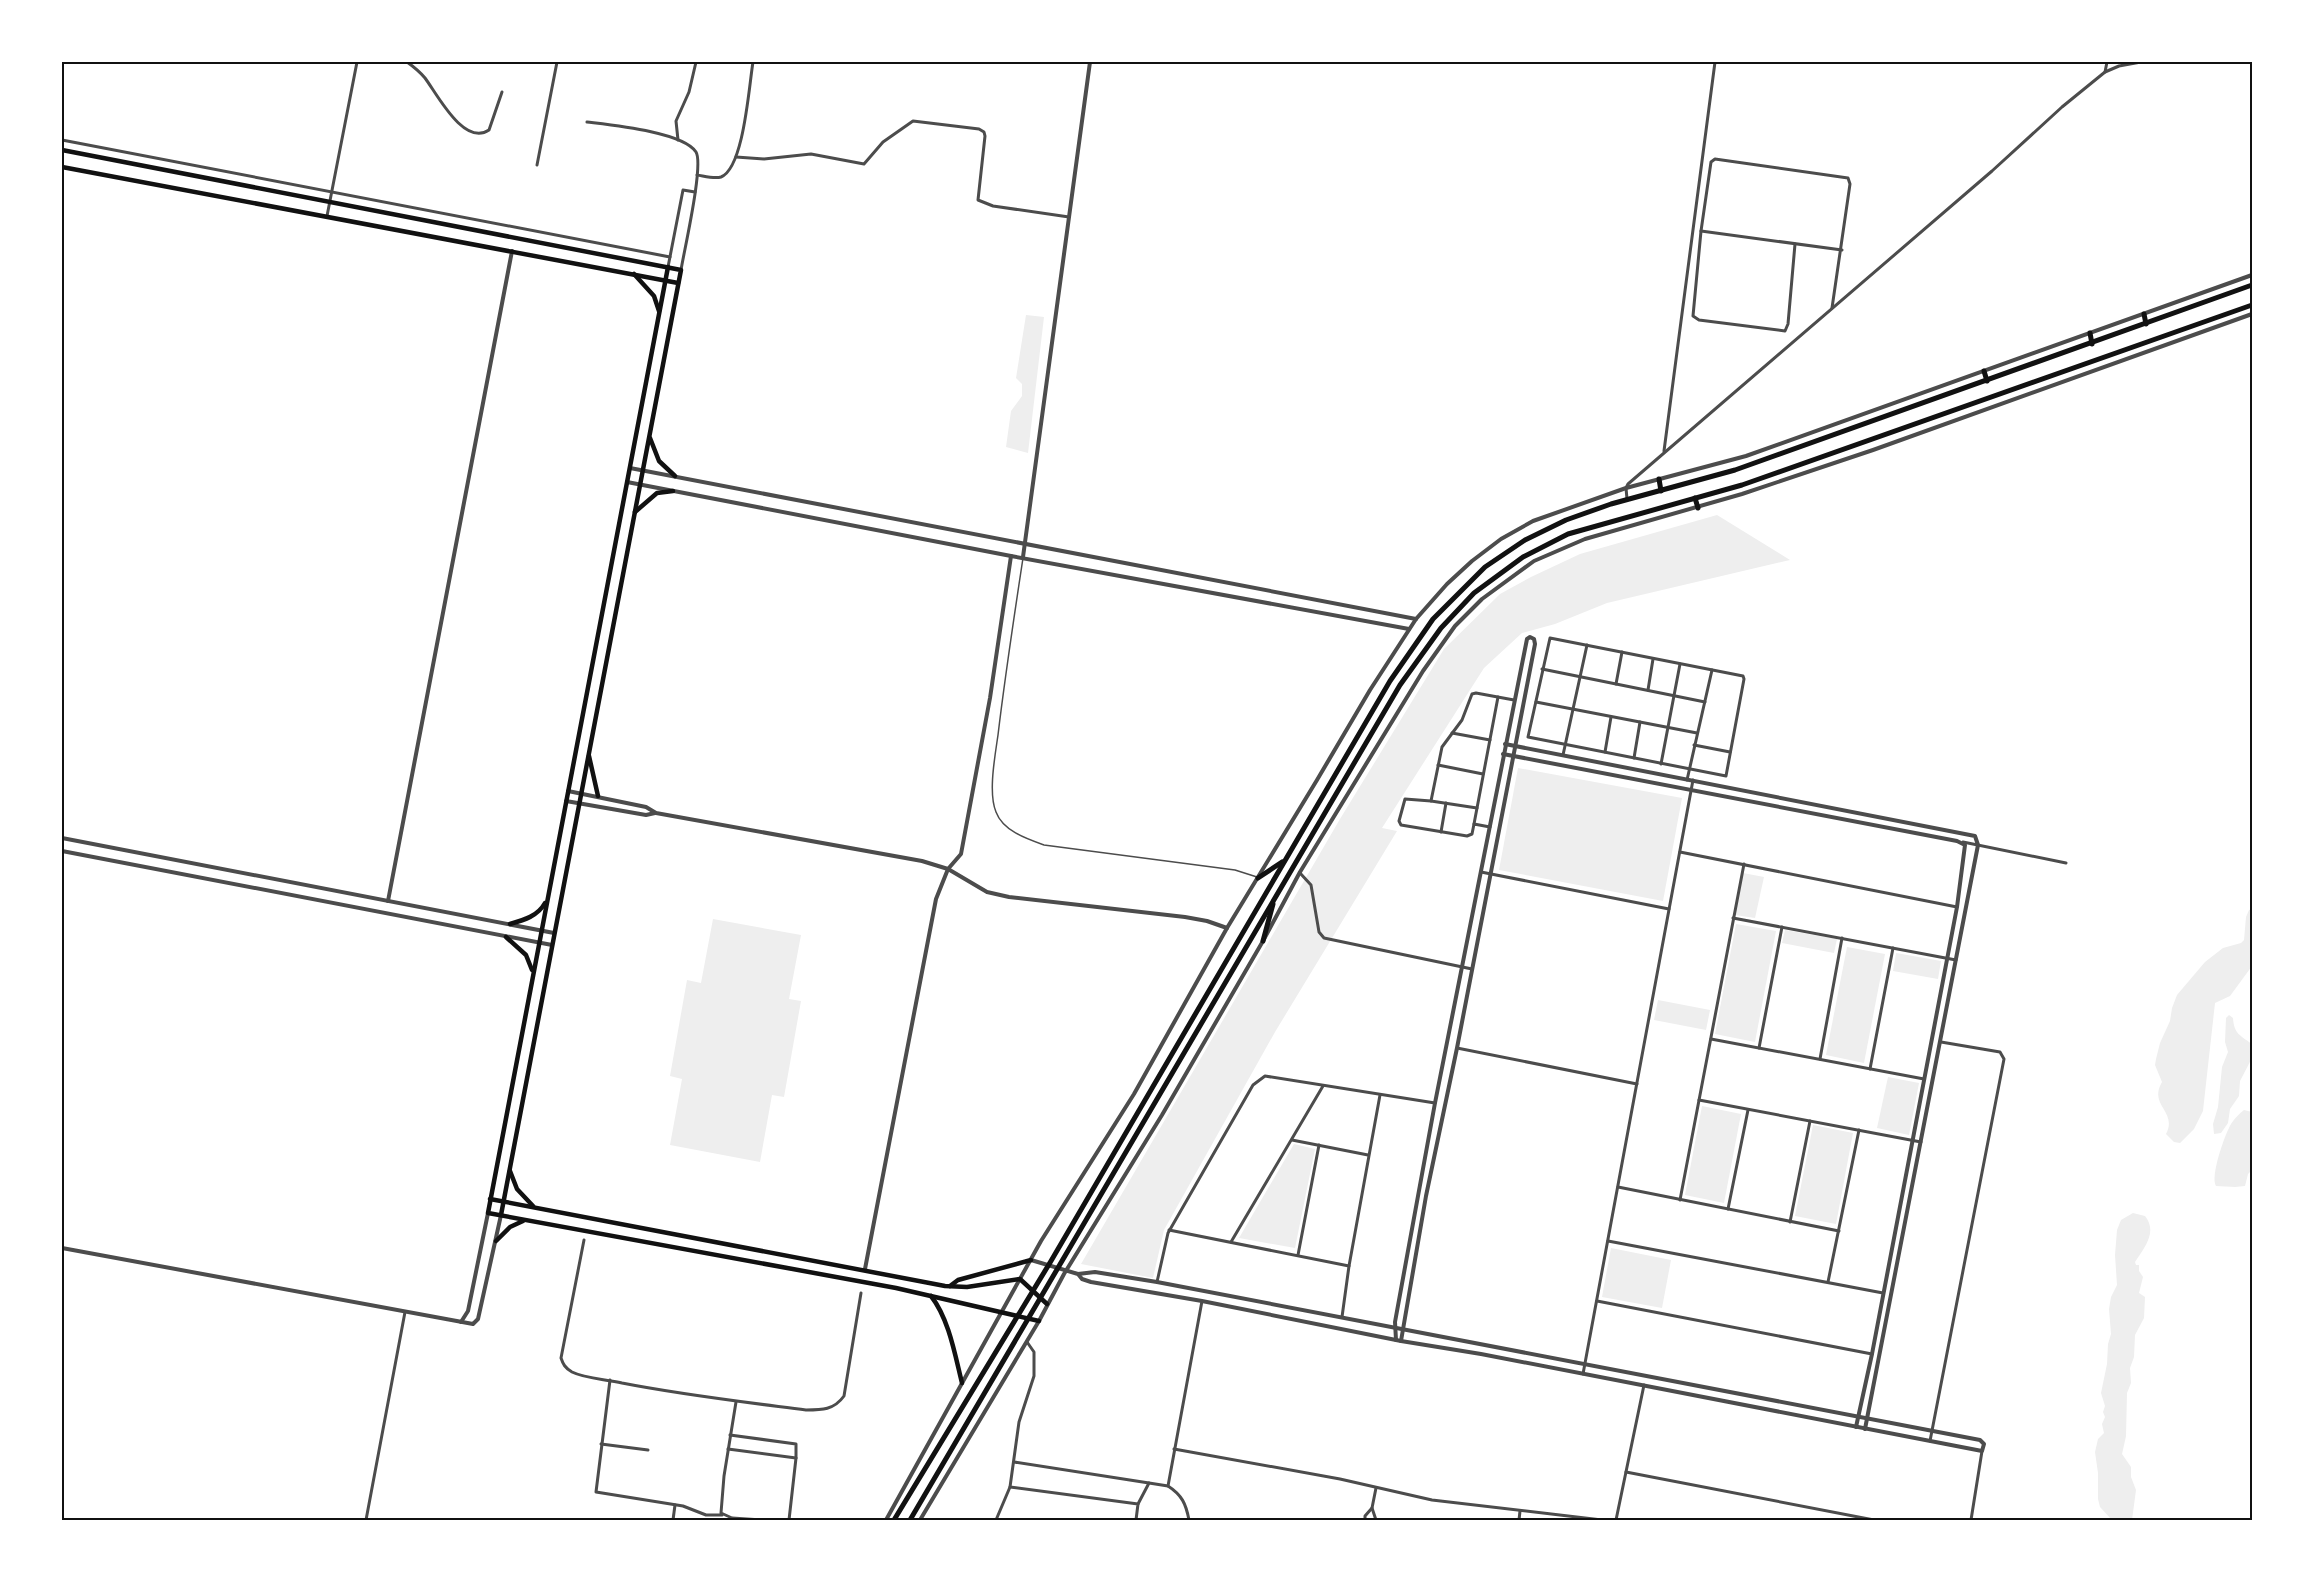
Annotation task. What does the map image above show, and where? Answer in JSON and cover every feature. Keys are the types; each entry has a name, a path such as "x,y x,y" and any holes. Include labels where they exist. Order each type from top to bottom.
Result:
{"highway":[{"path":"894,1521 1051,1261 1390,681 1433,619 1485,567 1525,540 1566,520 1627,499 1736,470 2253,285"},
{"path":"910,1521 1274,896 1400,685 1441,628 1474,593 1523,556 1568,534 1742,485 2253,304"},
{"path":"2144,314 2146,324"},
{"path":"2090,333 2092,344"},
{"path":"1984,371 1987,381"},
{"path":"1817,431 1820,440"},
{"path":"1659,479 1660,491"},
{"path":"1695,498 1698,508"},
{"path":"1258,878 1284,861"},
{"path":"1263,941 1274,896"}],"main road":[{"path":"62,150 681,270 501,1215"},
{"path":"62,166 678,283"},
{"path":"668,267 488,1213 930,1295 1039,1321"},
{"path":"634,274 654,296 659,314"},
{"path":"649,435 659,461 675,476"},
{"path":"634,514 641,505 657,493 673,491"},
{"path":"588,750 598,796"},
{"path":"510,924 524,920 538,912 547,898"},
{"path":"506,937 526,955 533,976"},
{"path":"509,1168 513,1183 534,1207"},
{"path":"490,1199 950,1286 967,1287 1020,1279 1047,1304"},
{"path":"582,1229 584,1216"},
{"path":"496,1242 510,1227 520,1221 529,1220"},
{"path":"950,1286 958,1280 1031,1260"},
{"path":"930,1295 939,1309 946,1328 962,1383"}],"street":[{"path":"327,217 357,62"},
{"path":"407,62 423,76 461,126 473,132 484,133 489,129 502,92"},
{"path":"537,165 557,62"},
{"path":"678,140 676,121 689,92 696,62"},
{"path":"697,174 723,176 731,168 741,140 753,62"},
{"path":"1023,557 1090,62"},
{"path":"1664,453 1715,62"},
{"path":"2105,72 2107,62"},
{"path":"1626,488 1992,171 2054,114 2105,72 2141,62"},
{"path":"736,157 764,159 811,154 864,164 883,142 909,122 918,121 979,129 984,132 985,136 978,200 993,206 1069,217"},
{"path":"587,122 650,132 678,140 696,152 698,158 695,192 681,270"},
{"path":"62,141 670,257"},
{"path":"1795,244 1785,331 1699,320 1693,316 1701,231 1712,160 1848,178 1850,184 1842,250 1831,310"},
{"path":"668,267 683,190 695,192"},
{"path":"1701,231 1842,250"},
{"path":"388,901 512,250"},
{"path":"886,1521 1041,1241 1134,1094 1227,928 1370,690 1416,619 1447,584 1472,561 1501,539 1533,520 1626,488 1746,456 2253,275"},
{"path":"920,1521 1039,1321 1066,1271 1162,1115 1300,873 1433,655 1455,626 1482,599 1513,575 1555,551 1596,536 1698,508 1882,447 2253,314"},
{"path":"630,468 1416,619"},
{"path":"627,482 1409,629"},
{"path":"1626,488 1627,499"},
{"path":"865,1269 936,899 948,869 961,854 990,698 1011,556"},
{"path":"1530,637 1534,639 1535,644 1398,1341 1395,1327 1417,1195 1429,1146 1505,744 1527,639 1530,637"},
{"path":"1550,638 1622,652 1740,674 1744,679 1725,777 1528,737 1550,638"},
{"path":"1563,755 1587,645"},
{"path":"1616,684 1622,652"},
{"path":"1648,690 1653,659"},
{"path":"1661,764 1680,664"},
{"path":"1542,669 1705,702"},
{"path":"1687,780 1712,670"},
{"path":"1431,801 1442,747 1462,720 1472,694 1514,700"},
{"path":"1477,808 1405,799 1399,823 1467,837 1472,834 1484,774 1498,697"},
{"path":"1536,702 1697,733"},
{"path":"1605,752 1611,717"},
{"path":"1634,758 1640,722"},
{"path":"1452,733 1490,740"},
{"path":"1505,744 1975,836 1978,845 1865,1429"},
{"path":"1694,745 1730,752"},
{"path":"1503,754 2066,863"},
{"path":"1438,765 1484,774"},
{"path":"1583,1374 1693,780"},
{"path":"568,791 646,807 656,813 922,861 948,869 987,892 1009,897 1185,917 1227,928"},
{"path":"566,801 646,815 656,813"},
{"path":"1441,832 1446,803"},
{"path":"1474,824 1490,827"},
{"path":"62,838 554,933"},
{"path":"1856,1427 1872,1354 1956,907 1966,849 1963,842"},
{"path":"62,851 552,945"},
{"path":"1680,852 1956,907"},
{"path":"1680,1200 1744,864"},
{"path":"1481,872 1669,909"},
{"path":"1300,873 1311,885 1318,932 1324,938 1472,969"},
{"path":"1734,918 1956,960"},
{"path":"1758,1048 1782,927"},
{"path":"1820,1059 1842,938"},
{"path":"1870,1069 1893,948"},
{"path":"1711,1039 1924,1079"},
{"path":"1930,1441 2004,1059 2000,1052 1941,1042"},
{"path":"1457,1048 1637,1084"},
{"path":"1157,1282 1169,1230 1259,1078 1265,1076 1436,1103"},
{"path":"1232,1242 1323,1086"},
{"path":"1342,1317 1380,1095"},
{"path":"1699,1100 1922,1142"},
{"path":"1728,1209 1748,1110"},
{"path":"1790,1222 1810,1121"},
{"path":"1828,1282 1859,1130"},
{"path":"1292,1140 1368,1155"},
{"path":"1298,1255 1319,1145"},
{"path":"1618,1187 1839,1232"},
{"path":"460,1323 468,1311 488,1213"},
{"path":"62,1248 473,1324 478,1319 501,1215"},
{"path":"1169,1230 1349,1266"},
{"path":"584,1240 561,1358 564,1365 572,1372 610,1380 736,1402 824,1410 839,1403 844,1396 861,1293"},
{"path":"1608,1241 1883,1293"},
{"path":"1031,1260 1078,1275 1091,1282 1202,1301 1398,1341 1644,1385 1982,1451"},
{"path":"1078,1275 1095,1272 1157,1282 1980,1440 1984,1444 1971,1521"},
{"path":"1168,1486 1202,1301"},
{"path":"1597,1301 1872,1354"},
{"path":"366,1521 405,1312"},
{"path":"996,1521 1010,1487 1019,1422 1034,1376 1034,1352 1026,1341"},
{"path":"610,1380 596,1485 597,1493 690,1508 706,1515 762,1521"},
{"path":"1616,1521 1644,1385"},
{"path":"722,1515 720,1503 736,1402"},
{"path":"730,1435 793,1442 797,1446 789,1521"},
{"path":"601,1444 648,1450"},
{"path":"728,1449 796,1458"},
{"path":"1174,1449 1340,1479 1432,1500 1602,1521"},
{"path":"1014,1462 1168,1486 1179,1493 1187,1507 1189,1521"},
{"path":"1626,1473 1874,1521"},
{"path":"1136,1521 1138,1504 1149,1483"},
{"path":"1010,1487 1138,1504"},
{"path":"1376,1488 1372,1508 1376,1521"},
{"path":"673,1521 675,1505"},
{"path":"1365,1521 1365,1516 1372,1508"},
{"path":"1519,1521 1520,1510"}],"lane":[{"path":"1023,557 993,776 996,812 1002,822 1025,838 1044,845 1235,870 1258,878"}],"shaded area":[{"path":"1026,315 1044,317 1028,453 1006,447 1011,411 1022,396 1022,384 1016,378"},
{"path":"1717,515 1790,560 1607,603 1555,624 1522,633 1484,668 1382,828 1397,831 1275,1032 1164,1230 1153,1278 1081,1264 1340,819 1444,649 1500,594 1531,577 1580,554"},
{"path":"1518,768 1682,798 1663,901 1499,870"},
{"path":"1743,873 1764,877 1755,918 1735,915"},
{"path":"2252,909 2252,966 2230,996 2215,1003 2203,1111 2194,1129 2180,1143 2174,1142 2166,1134 2169,1126 2168,1120 2158,1097 2162,1082 2155,1065 2160,1043 2170,1021 2177,995 2205,962 2223,948 2244,940 2246,917"},
{"path":"713,919 801,935 789,999 801,1001 784,1097 772,1095 760,1162 670,1145 682,1079 670,1076 687,980 701,983"},
{"path":"1736,924 1776,931 1755,1042 1715,1034"},
{"path":"1785,930 1837,939 1834,953 1782,943"},
{"path":"1847,947 1885,954 1864,1063 1826,1055"},
{"path":"1896,953 1941,961 1938,979 1893,971"},
{"path":"1658,1000 1710,1010 1706,1030 1654,1020"},
{"path":"2229,1015 2233,1018 2238,1034 2252,1044 2252,1058 2240,1081 2239,1096 2230,1109 2228,1123 2221,1133 2214,1134 2213,1124 2218,1107 2222,1067 2228,1052 2225,1042 2226,1018"},
{"path":"1888,1077 1919,1083 1909,1135 1877,1128"},
{"path":"1702,1106 1741,1114 1724,1203 1685,1195"},
{"path":"2244,1110 2252,1112 2252,1170 2248,1174 2245,1186 2216,1186 2215,1174 2225,1136 2237,1116"},
{"path":"1813,1125 1853,1133 1836,1224 1795,1216"},
{"path":"1294,1144 1315,1149 1295,1248 1239,1238"},
{"path":"2133,1213 2145,1216 2150,1228 2148,1240 2135,1262 2139,1265 2139,1271 2143,1277 2139,1293 2145,1297 2144,1318 2135,1335 2134,1357 2130,1368 2131,1383 2127,1393 2126,1436 2122,1454 2131,1467 2131,1477 2136,1490 2132,1520 2112,1520 2100,1507 2098,1499 2095,1452 2098,1439 2104,1433 2102,1424 2105,1417 2103,1412 2105,1406 2101,1393 2111,1334 2109,1309 2111,1297 2117,1285 2115,1255 2117,1230 2121,1220"},
{"path":"1611,1248 1671,1260 1662,1308 1602,1297"}]}
